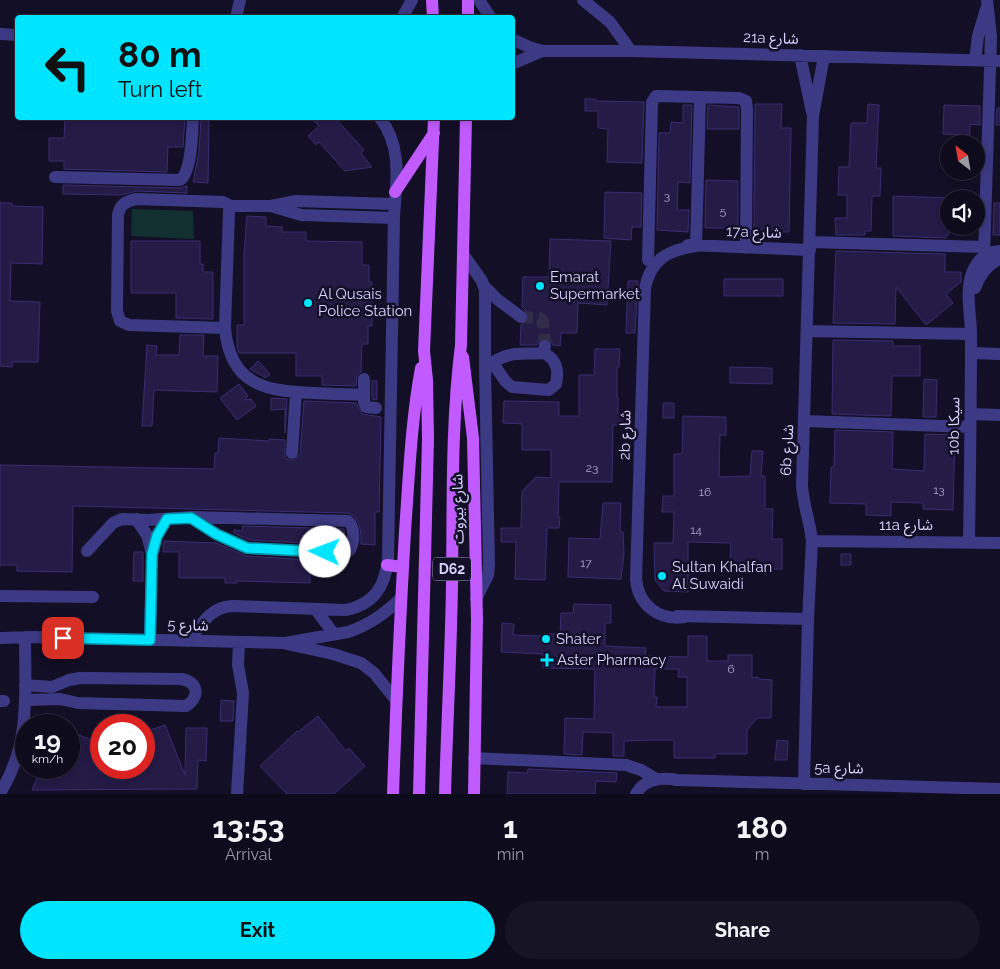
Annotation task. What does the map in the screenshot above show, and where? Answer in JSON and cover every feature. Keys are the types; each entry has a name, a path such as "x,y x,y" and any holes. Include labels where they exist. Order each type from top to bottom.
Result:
{"main road":[{"path":"432,0 432,15"},
{"path":"468,0 468,15"},
{"name":"شارع بيروت","path":"393,794 401,598 412,437 424,351 434,120"},
{"name":"شارع بيروت","path":"445,794 452,597 454,442 457,378 461,345 466,124"},
{"path":"395,198 434,134"},
{"name":"شارع بيروت","path":"461,345 473,438 476,599 474,794"},
{"name":"شارع بيروت","path":"419,794 428,439 427,380 424,351"},
{"path":"387,566 403,567"}],"street":[{"path":"237,15 240,0 244,15"},
{"path":"404,15 412,0"},
{"path":"479,0 489,15"},
{"path":"583,0 610,22 632,51"},
{"path":"975,60 978,36 987,2"},
{"path":"970,310 972,274 984,252 995,61 987,2"},
{"path":"0,34 15,35"},
{"name":"21a شارع","path":"515,40 542,51 632,51 995,61"},
{"name":"21a شارع","path":"515,63 542,51"},
{"name":"6b شارع","path":"800,55 813,116"},
{"name":"6b شارع","path":"804,784 812,542 802,495 811,246 813,116 824,56"},
{"name":"2b شارع","path":"645,299 642,278 643,268 648,260 652,99 659,95 700,97"},
{"path":"648,260 655,252 672,245 696,246 700,97 739,98 743,99 747,105 746,248"},
{"path":"54,177 180,180 186,173 193,120"},
{"path":"189,641 213,611 226,607 346,610 358,608 370,600 379,590 387,566 394,218 397,165 395,147 381,120"},
{"path":"225,328 129,325 120,321 117,311 118,215 119,209 124,203 137,199 223,202 232,206 271,206 296,201 332,202 395,198"},
{"path":"332,202 332,217"},
{"path":"232,206 229,211 225,328 226,344 231,358 240,371 251,380 277,391 364,395"},
{"path":"271,206 294,214 394,218"},
{"name":"17a شارع","path":"696,246 746,248 811,246 984,252"},
{"name":"2b شارع","path":"696,246 674,250 658,262 647,278 636,586 645,604 663,616 678,618 808,619"},
{"path":"984,252 1000,251"},
{"path":"463,254 484,286 497,299 521,317"},
{"path":"970,310 981,274 987,267 1000,259"},
{"path":"476,599 488,575 489,566 488,365 484,286"},
{"name":"10b سيكا","path":"969,542 970,310"},
{"path":"808,331 971,334"},
{"path":"544,349 553,359 556,367 556,384 548,390 512,387 488,365 510,354 544,349"},
{"path":"971,353 1000,354"},
{"path":"364,379 365,406 376,408"},
{"path":"292,453 296,392"},
{"path":"805,421 970,420 1000,415"},
{"path":"86,551 117,520 136,519 191,518 348,521 353,528 353,544 349,551 342,553 247,548 216,534 191,518"},
{"path":"136,519 147,535 152,554"},
{"path":"150,640 152,554 157,536 167,519"},
{"name":"11a شارع","path":"812,542 1000,543"},
{"path":"0,596 93,597"},
{"name":"شارع 5","path":"285,643 348,632 368,624 386,612 401,598"},
{"path":"316,610 334,634"},
{"name":"شارع 5","path":"0,638 285,643 334,654 362,663 374,673 396,700"},
{"path":"0,793 4,776 24,733 26,700 25,638"},
{"path":"237,794 243,693 238,665 239,642"},
{"path":"25,685 52,687 80,678 181,679 188,680 196,690 192,703 186,706 78,703 62,699 26,700"},
{"path":"62,684 62,699"},
{"path":"474,758 626,765 641,770 656,779"},
{"path":"636,794 638,790 656,779"},
{"name":"5a شارع","path":"656,779 982,791 1000,789"},
{"path":"645,794 660,784 677,780"}],"green space":[{"path":"132,209 193,211 194,239 131,236"}],"building":[{"path":"585,99 644,102 642,163 607,162 608,129 598,128 598,111 585,111"},
{"path":"755,104 782,104 781,128 791,128 789,232 754,232"},
{"path":"868,104 879,105 876,168 881,168 880,196 872,196 871,231 865,231 865,235 836,235 835,218 847,218 847,195 838,195 839,167 849,167 851,123 867,123"},
{"path":"683,105 692,105 690,183 678,182 677,210 689,210 688,232 657,230 659,133 670,133 671,122 683,123"},
{"path":"708,105 739,107 739,129 707,129"},
{"path":"944,105 980,106 980,125 970,124 970,135 943,134"},
{"path":"997,108 1000,108 1000,125 996,125"},
{"path":"65,120 185,120 183,147 168,147 167,172 64,169 64,161 49,161 49,138 64,138"},
{"path":"201,120 209,120 208,183 193,182 199,152"},
{"path":"313,120 337,120 364,150 361,153 372,167 345,171 319,142 316,145 308,136 319,126"},
{"path":"706,180 738,181 738,228 705,228"},
{"path":"63,185 180,188 187,186 187,193 137,191 122,195 63,194"},
{"path":"605,192 642,193 641,227 632,227 631,240 604,238"},
{"path":"893,196 940,198 940,235 946,235 946,238 893,236"},
{"path":"0,203 12,203 12,206 43,207 42,264 11,263 10,301 40,302 38,362 12,362 12,367 0,366"},
{"path":"994,203 1000,203 1000,235 993,235"},
{"name":"Al Qusais Police Station","path":"247,216 266,217 266,226 282,227 282,232 306,232 306,241 362,242 362,265 369,265 369,282 372,282 372,326 368,326 368,344 362,344 361,372 357,375 356,386 322,385 322,376 296,376 296,353 239,353 237,325 244,325 244,254"},
{"path":"550,239 611,241 607,305 578,303 577,333 561,333 560,346 553,345 547,338 540,340 537,345 520,345 521,325 527,322 529,317 522,307 523,277 549,277"},
{"path":"131,241 200,241 200,264 203,264 203,272 213,272 213,319 176,318 176,293 131,293"},
{"path":"836,251 945,254 945,272 961,272 961,282 946,294 953,303 926,325 896,287 895,324 833,323"},
{"path":"724,279 783,279 783,296 724,296"},
{"path":"628,281 638,281 635,333 626,333"},
{"path":"180,335 204,335 203,356 218,356 217,392 154,390 152,426 142,426 147,345 157,346 156,355 179,355"},
{"path":"833,340 893,341 893,346 920,346 920,376 892,376 891,416 832,414"},
{"path":"595,349 620,349 619,367 617,367 618,414 625,414 625,425 613,425 612,482 559,482 559,528 547,528 545,580 515,579 516,542 501,542 501,528 521,528 522,491 536,477 551,478 551,450 522,450 522,424 503,423 504,401 559,402 559,416 579,416 579,375 594,375"},
{"path":"258,361 270,374 266,378 250,369"},
{"path":"730,367 772,368 772,384 730,383"},
{"path":"924,379 937,380 936,417 923,417"},
{"path":"372,381 377,381 377,400 372,399"},
{"path":"239,384 248,396 244,400 251,399 256,406 237,420 220,398"},
{"path":"271,398 287,399 285,433 285,409 271,410"},
{"path":"304,401 356,403 362,414 381,417 379,512 375,512 375,545 361,544 359,524 354,516 348,513 73,506 72,572 17,571 17,565 0,565 0,465 214,469 215,453 218,453 219,438 285,440 285,457 288,460 295,460 300,454"},
{"path":"663,403 674,403 674,418 663,418"},
{"path":"683,416 726,417 726,435 720,435 719,477 750,476 752,451 763,451 761,476 765,476 765,509 773,509 772,539 782,539 782,569 761,569 761,565 730,564 731,543 688,542 688,592 664,591 655,580 654,543 673,543 674,512 662,512 663,496 674,496 674,454 682,454"},
{"path":"835,430 893,432 892,469 924,471 925,434 955,435 953,510 923,509 923,503 891,502 891,516 866,515 866,504 830,503 831,467 834,467"},
{"path":"603,503 621,503 620,532 623,532 624,554 621,579 568,577 569,538 600,539"},
{"path":"243,526 344,529 345,539 344,544 341,545 249,540 234,533 234,530 242,531"},
{"path":"164,541 216,543 246,556 311,560 310,583 237,581 237,583 225,583 225,578 179,578 179,552 163,552"},
{"path":"134,552 143,552 143,581 133,581"},
{"path":"841,554 851,554 851,565 841,565"},
{"path":"574,604 611,605 611,623 605,623 605,646 646,648 645,656 688,657 688,636 707,636 707,661 728,661 728,655 752,655 752,678 758,677 758,679 772,680 771,718 757,718 747,730 747,754 715,754 715,758 674,758 674,740 654,740 624,741 624,756 613,756 613,733 583,732 582,755 564,754 565,718 594,719 595,669 543,668 543,654 501,652 502,623 514,624 513,635 544,636 544,634 560,634 561,613 573,613","holes":["655,669 679,669 678,677 687,677 687,707 656,707 657,697 654,697"]},
{"path":"221,700 234,701 233,721 220,721"},
{"path":"318,716 346,751 349,748 365,766 334,794 287,794 260,766 297,731"},
{"path":"165,725 185,775 186,728 207,728 206,761 198,760 197,789 32,790 36,779 80,779 80,735 90,739 90,779 155,779 155,728"},
{"path":"777,740 788,741 787,760 775,760"},
{"path":"528,769 617,773 616,782 596,781 595,794 507,794 508,772 527,773"}],"tunnel":[{"path":"521,317 539,318 543,321 545,345"}],"place":[{"name":"Emarat Supermarket","path":"540,286"},
{"name":"Al Qusais Police Station","path":"308,303"},
{"name":"Sultan Khalfan Al Suwaidi","path":"662,576"},
{"name":"Shater","path":"546,639"},
{"name":"Aster Pharmacy","path":"547,660"}],"route":[{"path":"63,638 150,640 152,554 157,536 167,519 191,518 239,546 256,550 325,552"}]}
